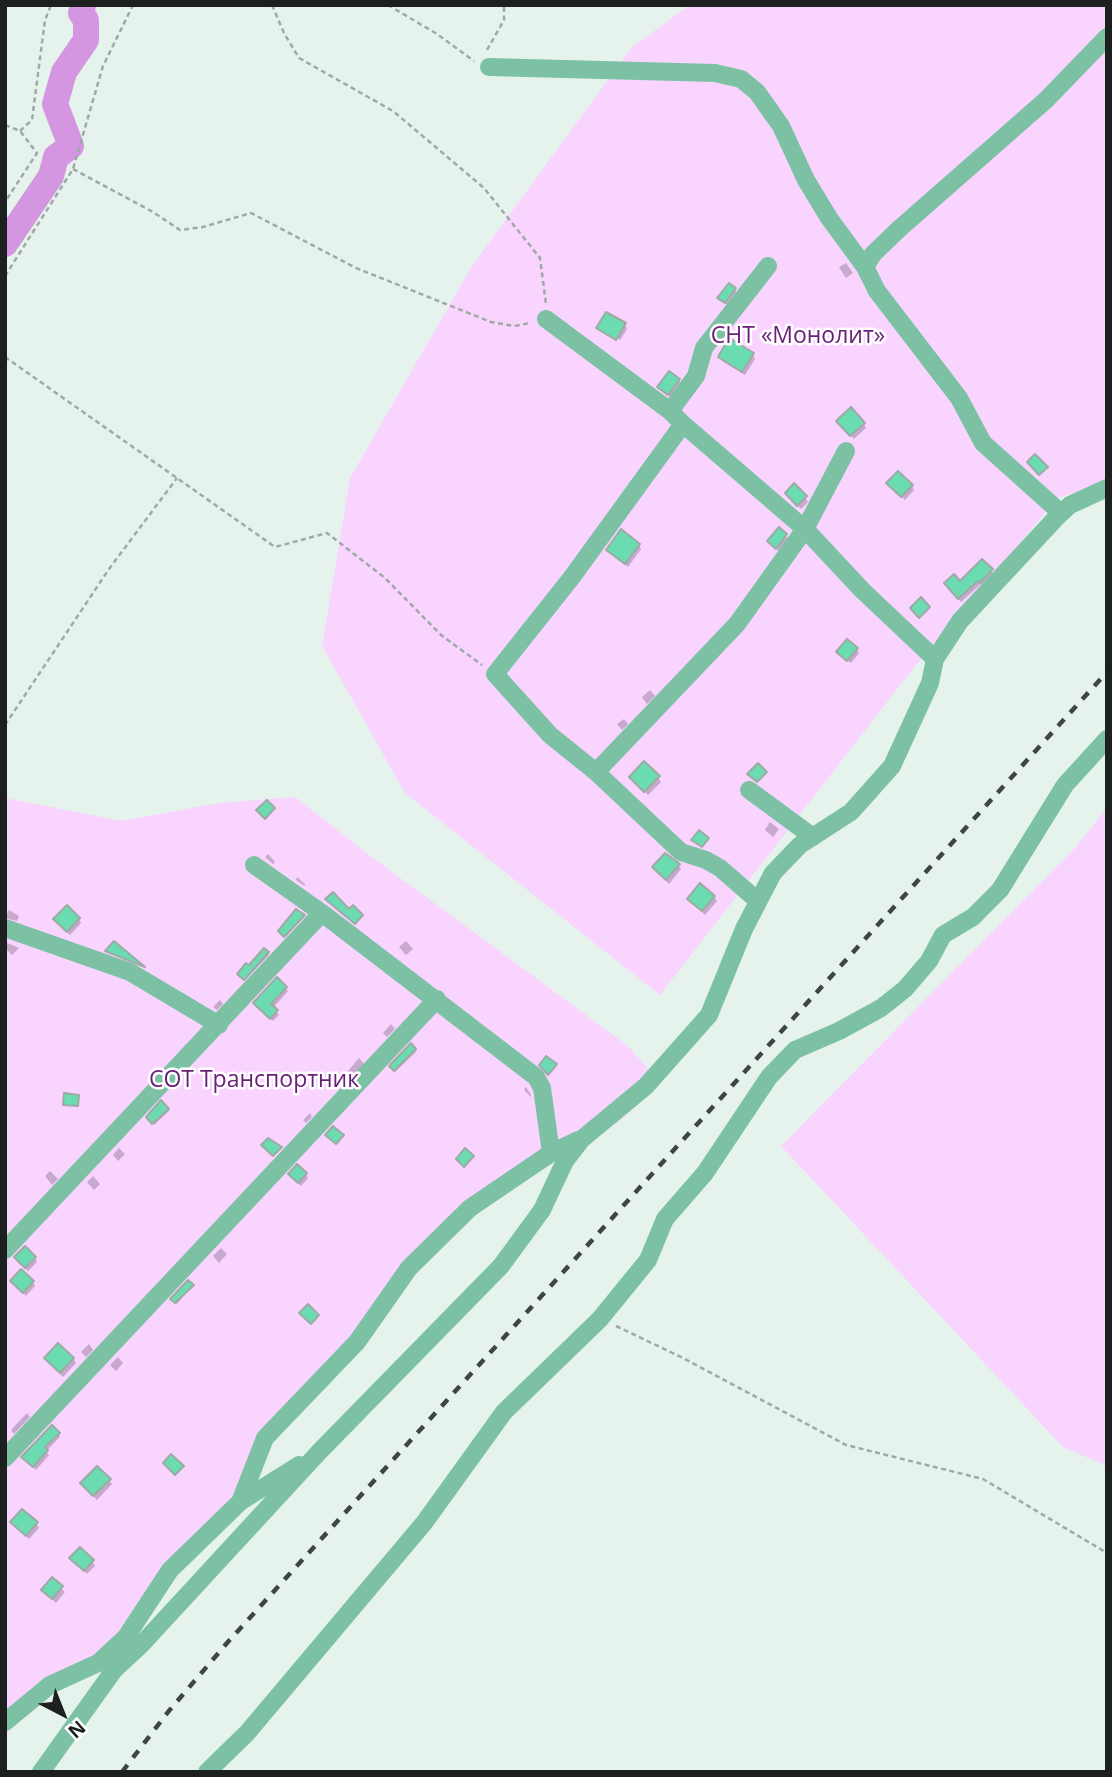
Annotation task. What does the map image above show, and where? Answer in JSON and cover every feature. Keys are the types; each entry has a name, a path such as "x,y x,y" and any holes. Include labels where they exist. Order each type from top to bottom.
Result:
{"street":[{"path":"864,267 873,254 899,229 1046,100 1107,37"},
{"path":"489,67 715,73 741,79 757,92 781,126 806,180 829,218 864,267 877,291 959,398 983,443 1061,513"},
{"path":"758,901 720,868 681,852 596,772 550,735 495,674 572,577 676,418 696,376 704,348 768,266"},
{"path":"546,319 676,418 805,529 862,590 935,659"},
{"path":"596,772 737,624 805,529 846,451"},
{"path":"240,1502 265,1438 356,1342 409,1268 470,1208 551,1153 582,1139 619,1110 646,1086 709,1015 744,929 773,873 800,845 851,812 891,766 930,683 935,659 960,621 1061,513 1070,505 1107,488"},
{"path":"208,1772 247,1733 424,1523 504,1412 600,1319 648,1260 665,1219 705,1173 769,1077 796,1050 881,1008 905,989 929,961 943,935 972,917 1000,890 1065,785 1107,739"},
{"path":"749,790 813,837"},
{"path":"254,865 322,913 536,1077 542,1088 551,1153"},
{"path":"5,1250 322,913"},
{"path":"5,928 130,972 219,1025"},
{"path":"5,1458 436,999"},
{"path":"41,1772 114,1671 141,1646 319,1452 501,1266 542,1210 565,1161 582,1139"},
{"path":"5,1723 50,1685 99,1663 126,1637 170,1570 240,1502 319,1452"},
{"path":"114,1671 126,1637"}],"path":[{"path":"20,131 32,120 45,20 51,5"},
{"path":"5,276 73,169 103,66 132,5"},
{"path":"73,169 153,212 180,230 203,227 251,213 356,268 491,322 514,326 546,319 546,294 540,258 485,188 393,111 299,58 272,5"},
{"path":"388,5 437,34 480,66 489,67"},
{"path":"489,67 484,57 504,20 504,5"},
{"path":"5,125 20,131 37,152 5,202"},
{"path":"5,356 275,547 327,533 385,578 441,635 495,674"},
{"path":"5,725 109,569 177,478"},
{"path":"600,1319 683,1358 846,1445 983,1479 1107,1553"}],"green space":[{"name":"СНТ «Монолит»","path":"690,5 1107,5 1107,482 1058,498 915,666 660,995 405,793 322,646 350,478 472,266 632,47"},
{"name":"СОТ Транспортник","path":"295,797 628,1046 661,1083 621,1120 478,1211 409,1276 275,1436 246,1501 172,1578 131,1636 56,1687 5,1735 5,798 122,821 219,803"},
{"path":"1107,808 1107,1466 1063,1447 781,1146 1074,849"}],"building":[{"path":"729,283 736,288 725,303 717,298"},
{"path":"606,312 626,323 616,340 596,328"},
{"path":"729,338 754,353 742,372 718,357"},
{"path":"669,371 680,379 668,395 657,387"},
{"path":"851,407 865,423 850,436 836,421"},
{"path":"1035,454 1048,467 1039,475 1027,462"},
{"path":"898,471 913,485 901,497 886,483"},
{"path":"794,483 807,496 797,506 785,493"},
{"path":"779,527 787,534 776,549 767,541"},
{"path":"621,529 640,544 625,564 606,550"},
{"path":"982,559 993,569 980,583 978,581 958,599 944,583 954,574 960,581"},
{"path":"921,597 930,607 919,618 910,608"},
{"path":"847,639 858,648 847,661 836,652"},
{"path":"644,761 660,776 644,792 629,777"},
{"path":"758,763 767,772 757,782 747,774"},
{"path":"267,800 275,808 265,819 256,810"},
{"path":"699,830 709,838 702,847 691,840"},
{"path":"665,853 680,864 666,880 652,867"},
{"path":"700,883 715,896 702,911 687,899"},
{"path":"333,892 349,909 353,905 363,915 355,924 325,899"},
{"path":"67,905 80,918 67,932 53,919"},
{"path":"296,909 305,915 284,937 278,931"},
{"path":"114,941 145,967 105,951"},
{"path":"264,948 269,952 244,980 237,974"},
{"path":"277,977 287,987 271,1004 278,1010 270,1019 253,1003"},
{"path":"411,1043 416,1049 394,1071 389,1066"},
{"path":"546,1056 557,1064 548,1075 539,1065"},
{"path":"64,1093 79,1095 78,1106 63,1105"},
{"path":"161,1100 169,1109 152,1124 146,1117"},
{"path":"333,1126 344,1135 336,1144 325,1135"},
{"path":"268,1138 282,1147 273,1156 261,1145"},
{"path":"465,1148 474,1156 464,1167 456,1159"},
{"path":"297,1164 307,1173 298,1183 288,1174"},
{"path":"25,1246 36,1257 25,1268 14,1257"},
{"path":"21,1269 34,1281 23,1293 10,1281"},
{"path":"188,1280 194,1285 175,1303 170,1299"},
{"path":"308,1304 319,1315 311,1324 299,1313"},
{"path":"58,1343 74,1358 60,1373 44,1358"},
{"path":"52,1425 60,1433 45,1447 48,1450 33,1467 21,1457"},
{"path":"171,1454 184,1466 175,1475 163,1463"},
{"path":"97,1466 111,1479 93,1496 80,1483"},
{"path":"22,1509 38,1522 26,1536 10,1522"},
{"path":"80,1547 94,1560 84,1571 69,1558"},
{"path":"52,1577 63,1586 52,1599 41,1590"}],"waterway":[{"path":"5,244 51,176 56,157 71,146 55,104 64,72 86,40 86,20 81,13 83,5"}],"railway":[{"path":"122,1772 168,1712 227,1643 1107,672"}]}
